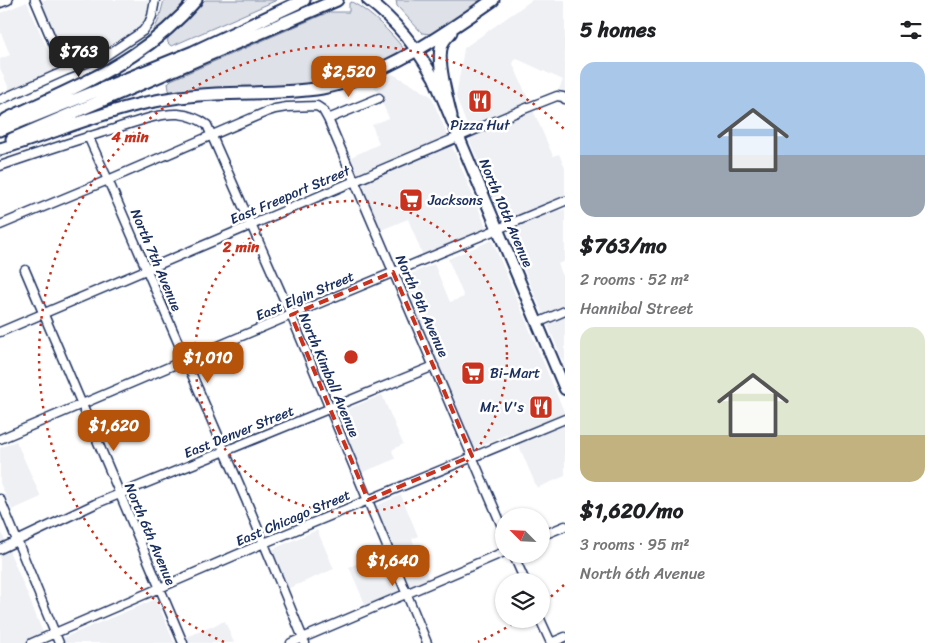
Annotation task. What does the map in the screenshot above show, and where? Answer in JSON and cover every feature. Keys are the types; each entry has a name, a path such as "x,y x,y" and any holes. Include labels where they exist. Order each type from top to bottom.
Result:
{"highway":[{"path":"0,124 6,119 89,80 127,59 158,37 196,0"},
{"path":"0,130 192,52 304,0"},
{"path":"0,144 336,0"},
{"path":"0,149 144,103 187,96 322,88 345,82 374,72 417,50 493,0"},
{"path":"450,116 440,52 444,41 460,23"}],"main road":[{"name":"North 10th Avenue","path":"368,0 391,20 417,50 434,78 565,389"}],"street":[{"path":"0,3 8,0"},
{"path":"34,0 65,71"},
{"path":"0,100 65,71 107,55 143,31 152,16 154,0"},
{"name":"East Freeport Street","path":"0,332 557,96 564,98"},
{"path":"0,225 266,112 286,107 317,106 323,110 328,119 379,98"},
{"name":"North Kimball Avenue","path":"88,136 164,115 187,115 207,125 291,315 427,643"},
{"name":"North 9th Avenue","path":"328,119 495,510"},
{"path":"0,166 88,136"},
{"name":"North 7th Avenue","path":"88,136 186,360 304,640"},
{"name":"East Elgin Street","path":"0,439 565,201"},
{"name":"North 6th Avenue","path":"25,270 183,643"},
{"path":"537,323 565,311"},
{"name":"East Denver Street","path":"0,548 120,494 434,366"},
{"name":"East Chicago Street","path":"32,643 264,543 565,419"},
{"path":"0,499 59,643"},
{"path":"550,532 565,526"},
{"path":"290,643 304,640 495,556"},
{"path":"544,628 551,643 565,637"}],"highlighted area":[{"path":"393,272 472,456 368,500 291,315"}],"shaded area":[{"path":"38,0 148,0 148,9 145,19 133,32 99,53 75,65 70,65 63,60"},
{"path":"164,0 191,0 157,32 154,30"},
{"path":"205,0 277,0 172,46 170,45 168,38 170,34"},
{"path":"396,0 484,0 445,27 430,34 422,33 397,6"},
{"path":"532,0 565,0 565,92 559,89 563,80 515,58 513,64 553,156 559,154 565,168 565,197 555,201 559,211 565,209 565,261 558,264 565,281 565,305 543,314 471,144 466,123 456,97 464,48"},
{"path":"27,2 52,60 54,70 52,74 11,93 0,68 0,59 10,55 0,30 0,13"},
{"path":"352,2 374,17 386,29 404,49 403,53 344,76 299,85 172,93 169,90 168,83 171,80 329,12 349,12 349,3"},
{"path":"393,74 431,96 487,229 423,256 408,219 381,230 351,157 379,144 372,125 389,118 373,83"},
{"path":"492,240 565,414 565,476 537,488 513,432 474,449 401,278 434,264 450,302 464,297 448,259"},
{"path":"565,317 565,366 548,325"},
{"path":"382,395 403,444 392,450 395,459 361,473 336,414"},
{"path":"16,441 41,497 12,510 0,483 0,448"},
{"path":"401,495 418,536 412,539 429,580 409,588 375,506"},
{"path":"0,529 27,593 47,643 0,643"},
{"path":"317,530 334,569 287,589 271,550"},
{"path":"382,553 399,592 366,606 349,567"},
{"path":"156,599 174,642 225,621 234,643 51,643"}],"place":[{"name":"Pizza Hut","path":"480,101"},
{"name":"Jacksons","path":"411,200"},
{"name":"Bi-Mart","path":"473,373"},
{"name":"Mr. V's","path":"541,407"}]}
